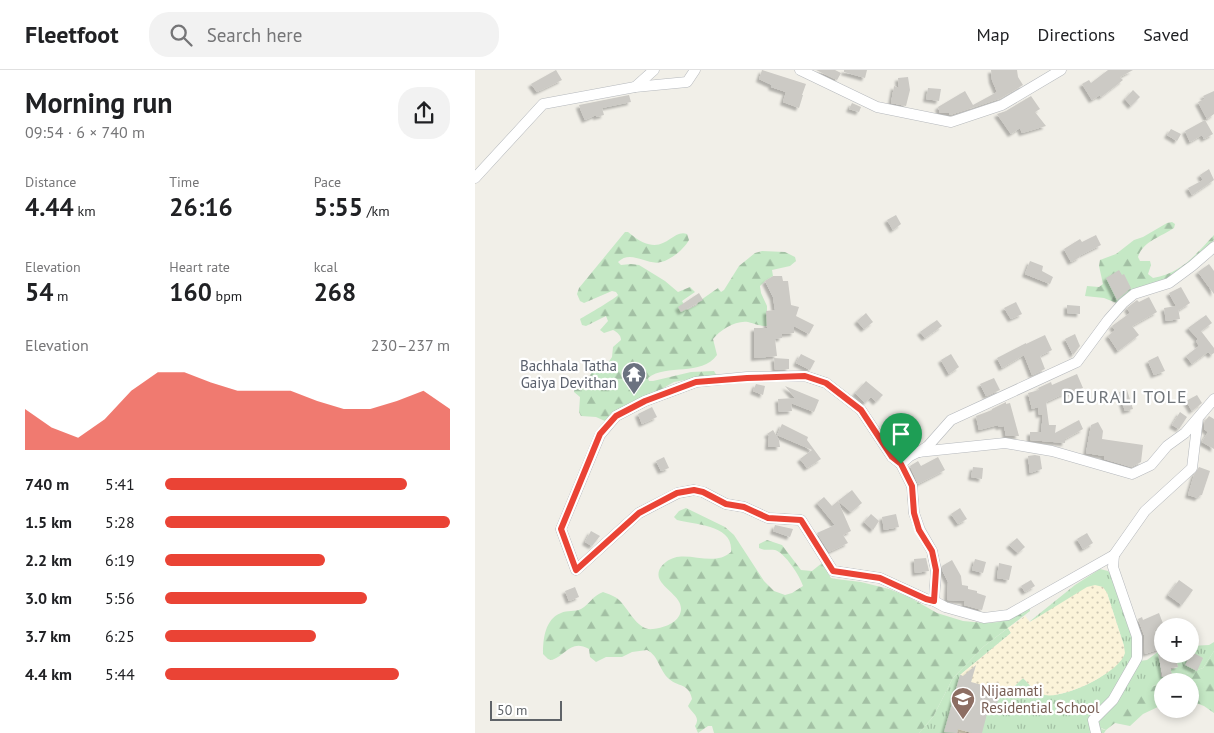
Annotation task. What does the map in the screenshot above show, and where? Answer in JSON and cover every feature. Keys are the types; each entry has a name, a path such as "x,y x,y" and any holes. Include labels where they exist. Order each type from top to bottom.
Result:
{"street":[{"path":"635,87 654,70"},
{"path":"475,178 543,104 635,87 687,82 695,70"},
{"path":"800,70 877,107 951,122 1002,106 1061,70"},
{"path":"901,464 910,456 928,446 951,420 1077,362 1123,303 1134,294 1169,282 1192,266 1214,246"},
{"path":"934,601 936,570 932,551 919,530 914,513 912,486 901,464 892,457 861,410 826,383 805,376 696,382 645,401 616,416 600,434 561,529 576,570 639,513 677,493 694,490 703,492 726,504 744,507 768,518 801,520 833,571 880,578 945,607 984,618 1008,615 1114,555 1145,511 1192,468 1198,418"},
{"path":"918,452 1005,443 1052,451 1132,474 1151,464 1167,446 1185,433 1214,399"},
{"path":"1096,733 1093,720 1113,700 1137,658 1137,637 1113,567 1114,555"}],"green space":[{"path":"1172,222 1175,224 1174,228 1148,243 1138,257 1140,261 1150,261 1151,265 1148,274 1153,278 1163,276 1180,267 1194,256 1214,235 1214,240 1193,261 1176,274 1119,304 1104,298 1085,296 1087,286 1099,287 1103,284 1099,266 1100,260 1116,254 1134,240"},
{"path":"625,232 650,245 658,245 681,233 687,234 689,240 684,247 673,257 665,261 656,263 628,257 618,262 621,265 639,265 665,281 678,292 690,287 695,292 682,301 687,310 697,305 698,302 718,288 721,292 724,290 739,266 755,253 762,251 785,252 795,257 796,261 790,266 772,270 773,276 760,286 767,306 767,326 748,322 733,324 713,339 717,355 710,362 693,368 665,371 648,378 649,381 653,381 691,372 714,371 717,376 674,382 639,402 613,413 605,421 596,417 581,416 579,412 580,397 574,392 574,388 587,380 594,369 608,363 612,357 613,347 621,338 613,330 604,333 600,330 608,321 606,316 586,326 582,325 580,319 618,295 612,291 584,303 580,301 577,294 579,288"},
{"path":"686,508 725,527 734,535 764,581 774,591 785,595 803,586 783,555 775,550 759,548 759,544 767,540 782,545 801,570 812,571 822,563 831,578 861,582 889,589 909,597 937,613 963,621 999,622 1027,608 1030,611 983,647 953,678 933,717 919,733 714,733 712,726 708,726 698,733 695,726 697,720 688,706 692,699 691,694 686,688 669,679 663,672 657,659 647,650 632,652 622,657 606,657 596,662 590,657 589,649 583,646 573,647 552,660 543,654 544,636 551,620 563,612 581,609 603,592 611,595 623,604 634,619 647,629 664,627 677,619 681,610 680,605 659,578 661,567 673,558 681,556 715,559 731,552 730,543 720,531 711,527 677,520 674,517 679,511"},
{"path":"1100,569 1108,571 1114,578 1139,661 1147,660 1154,655 1154,663 1160,663 1161,673 1154,673 1154,686 1101,729 1106,730 1104,733 970,733 983,685 1008,692 1023,678 1041,693 1060,694 1089,684 1113,667 1124,646 1107,593 1102,587 1029,622 1075,585"},
{"path":"1008,628 1011,633 960,675 972,678 957,733 919,733 933,717 953,678 983,647"},
{"path":"1214,642 1214,651 1203,668 1189,673 1171,673 1170,670 1178,667 1177,663 1199,663 1199,646 1209,645"},
{"path":"1214,651 1214,713 1199,704 1199,673 1189,673 1203,668"},
{"path":"1154,686 1154,709 1143,714 1130,726 1115,723 1106,730 1099,727 1099,721 1106,714 1120,703"}],"sand":[{"path":"1095,585 1103,587 1107,593 1124,646 1125,653 1121,661 1113,669 1090,683 1077,689 1053,695 1045,695 1038,692 1023,678 1008,692 983,685 970,732 972,733 957,733 972,679 960,675 1011,633 1008,628 1025,616 1030,622 1087,587"}],"building":[{"path":"556,70 562,80 537,92 531,84"},
{"path":"762,70 806,84 799,108 783,102 786,92 771,87 772,85 759,79"},
{"path":"816,70 835,70 841,73 837,80"},
{"path":"844,70 867,70 865,78 844,72"},
{"path":"991,70 1017,70 1018,77 1023,85 999,99 950,115 949,113 940,113 938,107 965,91 973,105 997,92 992,80"},
{"path":"1108,70 1133,70 1120,77 1123,80 1101,97 1100,95 1092,100 1082,84 1089,80 1091,83"},
{"path":"908,77 910,90 906,106 891,103 894,86 899,88 898,78"},
{"path":"928,88 941,89 939,101 926,99"},
{"path":"1133,90 1140,97 1131,106 1125,99"},
{"path":"1214,91 1214,114 1207,119 1198,102 1205,99 1203,96"},
{"path":"629,95 631,102 602,108 604,115 596,117 596,115 585,120 579,105"},
{"path":"1031,96 1040,109 1035,112 1046,126 1022,133 1020,128 1011,134 997,114 1006,111"},
{"path":"852,103 861,107 859,112 849,109"},
{"path":"1205,120 1213,134 1204,139 1202,135 1190,142 1185,131"},
{"path":"1171,129 1181,134 1177,141 1167,135"},
{"path":"1209,169 1214,180 1192,195 1188,188 1203,180 1200,175"},
{"path":"896,215 901,224 893,230 887,220"},
{"path":"1096,235 1101,245 1071,262 1064,249 1080,239 1082,242"},
{"path":"1030,261 1043,266 1042,271 1053,277 1050,284 1025,274"},
{"path":"1209,264 1214,271 1214,294 1198,272"},
{"path":"1119,270 1122,275 1124,274 1131,288 1117,300 1106,278"},
{"path":"773,276 782,276 783,281 788,281 791,305 799,307 796,316 814,325 809,334 794,326 794,333 782,334 782,338 775,339 777,356 754,358 754,328 767,328 766,311 775,310 773,297 765,281"},
{"path":"1181,287 1190,303 1179,310 1178,308 1180,319 1166,321 1164,308 1176,306 1169,293"},
{"path":"699,293 703,300 681,312 678,307"},
{"path":"1149,297 1157,312 1132,326 1139,335 1118,351 1108,336 1115,330 1112,326 1130,313 1127,308 1137,300 1139,302"},
{"path":"1016,302 1022,314 1011,319 1004,308"},
{"path":"1067,305 1080,306 1080,314 1067,313"},
{"path":"866,313 873,322 864,329 857,321"},
{"path":"1206,315 1212,323 1201,331 1214,348 1214,353 1211,355 1208,352 1192,364 1186,356 1199,346 1196,341 1198,339 1188,328"},
{"path":"937,320 942,326 925,338 920,332"},
{"path":"1075,334 1080,346 1073,355 1065,339"},
{"path":"1045,335 1052,350 1040,356 1045,369 1032,375 1024,355 1002,368 997,358"},
{"path":"801,354 815,361 810,370 796,363"},
{"path":"951,354 959,367 949,374 941,360"},
{"path":"1158,356 1165,371 1154,375 1148,361"},
{"path":"774,358 789,359 789,369 775,370"},
{"path":"1077,374 1083,388 1069,394 1068,392 1046,402 1049,425 1056,425 1055,433 1079,420 1083,429 1065,439 1065,443 1030,440 1030,432 1041,432 1043,414 1039,415 1038,407 1032,409 1028,393 1039,390 1038,388 1051,382 1052,385"},
{"path":"994,378 1000,390 986,396 980,384"},
{"path":"866,381 883,395 876,402 871,397 865,403 855,393"},
{"path":"756,384 765,386 763,395 753,391"},
{"path":"785,386 819,400 814,412 791,403 792,411 779,412 778,399 795,398"},
{"path":"1127,390 1133,409 1125,411 1119,392"},
{"path":"1197,395 1202,403 1192,411 1186,401"},
{"path":"1006,402 1006,404 1010,403 1019,436 1006,436 1004,426 999,427 998,425 979,430 976,416"},
{"path":"652,407 657,417 642,424 638,414"},
{"path":"1180,412 1187,417 1179,429 1172,425"},
{"path":"1209,416 1214,419 1214,449 1202,442 1208,432 1204,429 1205,421"},
{"path":"1098,422 1103,431 1102,439 1143,445 1141,462 1131,467 1104,459 1104,456 1086,453 1091,425"},
{"path":"782,424 808,437 807,440 821,459 807,468 800,459 812,450 777,435"},
{"path":"773,430 779,440 780,447 768,447 769,436 767,434"},
{"path":"1028,456 1040,456 1042,469 1030,473"},
{"path":"664,457 669,468 661,471 656,461"},
{"path":"938,457 945,470 918,484 910,466 918,461 921,466"},
{"path":"973,467 983,468 982,479 971,477"},
{"path":"1199,467 1210,471 1202,495 1198,498 1188,495 1194,475"},
{"path":"852,490 862,503 851,512 838,501"},
{"path":"824,497 832,506 838,501 851,531 843,535 848,543 829,552 817,533 835,525 817,503"},
{"path":"960,508 967,519 958,524 951,514"},
{"path":"871,514 879,521 873,530 864,522"},
{"path":"896,514 899,527 884,530 882,517"},
{"path":"775,525 793,529 790,537 773,531"},
{"path":"591,531 600,536 592,546 585,542"},
{"path":"1087,533 1093,543 1083,549 1077,539"},
{"path":"1017,538 1025,547 1018,553 1009,545"},
{"path":"926,558 929,571 915,573 914,559"},
{"path":"975,559 986,562 983,573 972,570"},
{"path":"952,560 961,576 962,585 968,586 968,589 986,596 982,610 964,605 965,601 947,600 948,582 942,566"},
{"path":"999,563 1012,566 1009,580 997,578"},
{"path":"1031,580 1035,586 1025,592 1021,586"},
{"path":"1179,580 1193,590 1182,605 1168,595"},
{"path":"575,587 579,597 569,601 565,591"},
{"path":"1159,613 1161,618 1154,618 1154,651 1145,654 1144,635 1138,619 1142,617 1143,620"},
{"path":"1199,656 1203,658 1197,671 1185,665 1186,663 1199,663"},
{"path":"1160,663 1177,663 1178,667 1170,668 1172,673 1162,673"},
{"path":"976,665 971,682 1001,690 996,708 989,706 982,733 972,733 958,729 957,733 944,732 960,675 963,676"}],"place":[{"name":"Bachhala Tatha Gaiya Devithan","path":"634,395"},
{"name":"Nijaamati Residential School","path":"963,720"}],"district":[{"name":"DEURALI TOLE","path":"1125,396"}],"route":[{"path":"805,376 826,383 861,410 892,457 901,464 912,486 914,513 919,530 932,551 936,570 934,601 880,578 833,571 801,520 768,518 744,507 726,504 703,492 694,490 677,493 639,513 576,570 561,529 600,434 616,416 645,401 696,382 805,376"}]}
